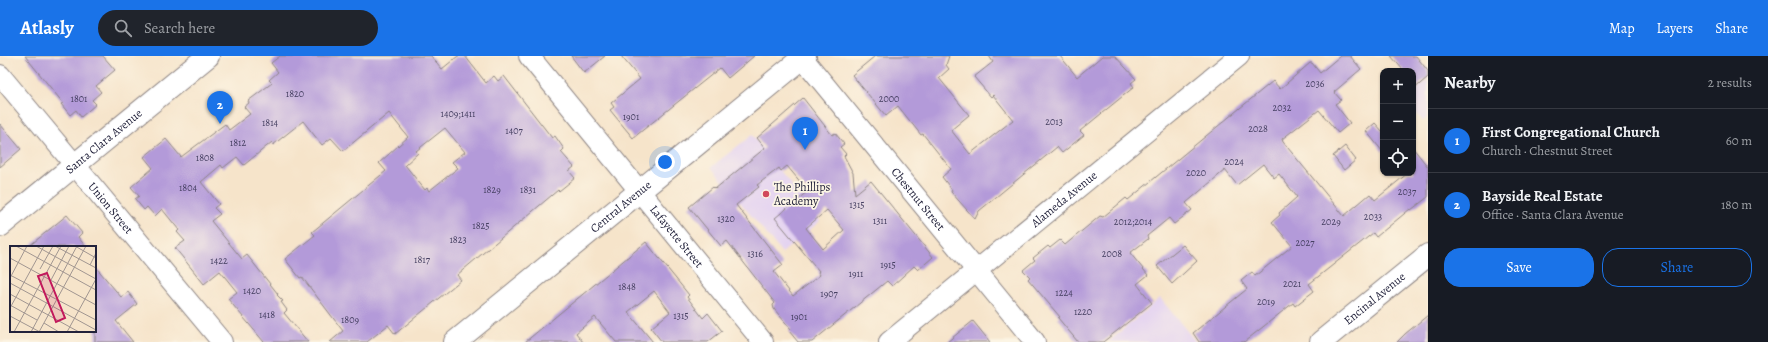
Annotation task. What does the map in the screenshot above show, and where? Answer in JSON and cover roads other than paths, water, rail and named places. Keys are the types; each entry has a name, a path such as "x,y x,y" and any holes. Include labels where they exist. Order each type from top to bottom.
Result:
{"street":[{"name":"Santa Clara Avenue","path":"0,226 208,56"},
{"name":"Lafayette Street","path":"529,56 763,342"},
{"name":"Alameda Avenue","path":"889,342 1239,56"},
{"name":"Central Avenue","path":"455,342 803,57"},
{"name":"Chestnut Street","path":"803,57 1035,342"},
{"name":"Union Street","path":"0,75 74,166 222,342"},
{"name":"Encinal Avenue","path":"1321,342 1428,255"}],"place":[{"name":"Bayside Real Estate","path":"220,124"},
{"name":"First Congregational Church","path":"805,150"},
{"name":"The Phillips Academy","path":"766,194"}]}
